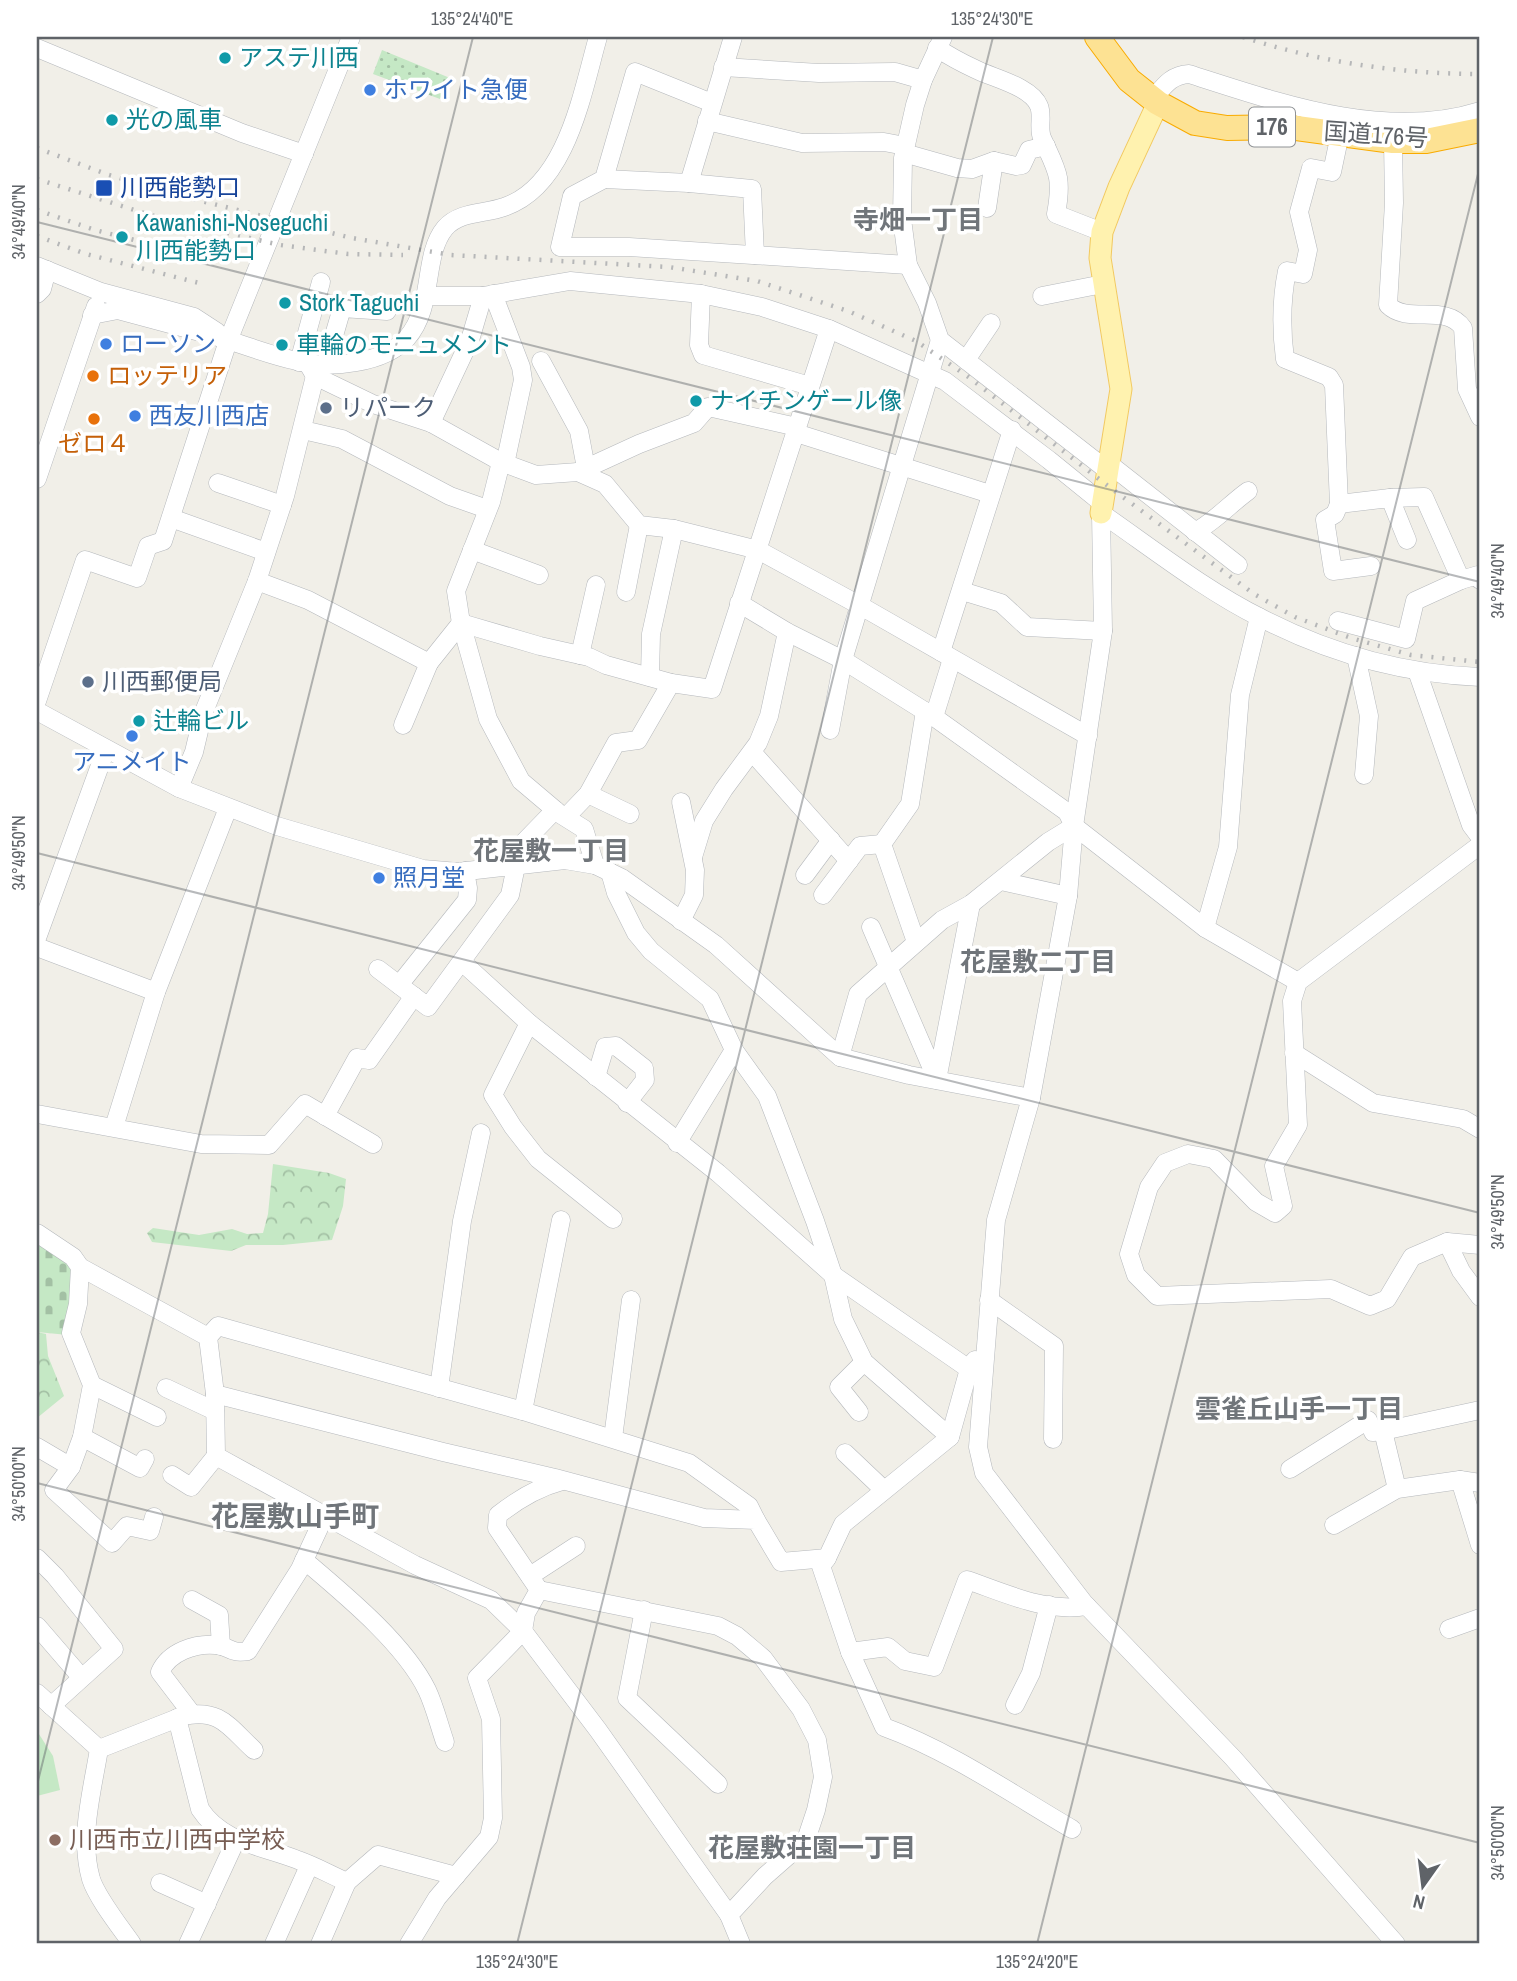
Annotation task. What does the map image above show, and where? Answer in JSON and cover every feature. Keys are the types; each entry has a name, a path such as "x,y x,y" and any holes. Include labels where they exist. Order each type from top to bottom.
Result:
{"highway":[{"name":"国道176号","path":"1097,37 1129,80 1155,101 1195,123 1227,128 1289,127 1393,141 1426,141 1480,130"}],"main road":[{"path":"1102,508 1121,389 1103,284 1100,258 1102,232 1155,101"}],"street":[{"path":"37,701 85,560 137,578 148,546 163,541 228,341 351,37"},
{"path":"312,366 365,362 387,354 407,338 421,317 436,246 446,227 464,215 506,207 533,191 551,172 569,133 598,37"},
{"path":"689,183 733,37"},
{"path":"830,730 843,660 940,340 928,303 908,265 902,219 904,150 923,80 940,43 977,71 1011,83 1029,95 1039,106 1039,132 1059,174 1060,191 1056,214 1102,232"},
{"path":"37,48 242,133 304,154"},
{"path":"723,67 819,73 895,72 923,80"},
{"path":"604,179 635,72 712,103"},
{"path":"1155,101 1168,81 1178,75 1189,74 1309,111 1425,122 1480,111"},
{"path":"706,121 802,143 884,142 957,168 972,169 994,161 1016,166 1022,164 1029,150 1046,146"},
{"path":"1340,134 1332,172 1311,168 1299,212 1308,250 1303,274 1287,271 1281,318 1285,359 1329,377 1334,385 1339,504 1335,514 1325,520 1333,571 1371,566"},
{"path":"1393,141 1394,204 1388,305 1397,312 1449,316 1461,323 1464,328 1467,389 1480,417"},
{"path":"988,208 994,161"},
{"path":"755,256 752,189 604,179 572,196 561,247 629,247 755,256 908,265"},
{"path":"37,294 41,289 42,268 113,295 194,317 228,341"},
{"path":"428,288 488,295 570,281 701,294 762,307 829,329 946,380 1012,430 1102,508 1219,594 1259,617 1300,637 1356,656 1417,671 1480,677"},
{"path":"179,788 194,752 202,714 257,581 282,505 314,387 312,366 321,282"},
{"path":"1042,296 1103,284"},
{"path":"84,285 92,300 93,311"},
{"path":"701,294 699,345 703,355 810,386"},
{"path":"37,479 93,311 104,298 113,295"},
{"path":"431,423 488,295"},
{"path":"488,295 521,367 523,380 491,502 456,591 461,623 488,719 521,781 584,829 636,933 651,951 710,999 734,1050 767,1097 815,1221 844,1319 864,1362 950,1437"},
{"path":"312,366 342,308 387,311"},
{"path":"93,311 118,310 312,366 373,404 431,423 503,463 536,475 582,470 694,423 708,407 796,430 990,494"},
{"path":"966,360 991,323"},
{"path":"461,623 671,683 712,688 829,329"},
{"path":"940,340 1238,565"},
{"path":"541,361 579,431 582,470"},
{"path":"303,430 342,439 450,496 487,509"},
{"path":"823,895 860,846 882,844 910,804 929,714 962,591 1012,430"},
{"path":"582,470 606,484 639,525 674,529 758,550 1088,736"},
{"path":"218,483 282,505"},
{"path":"1195,532 1209,524 1224,508 1248,491"},
{"path":"1339,504 1424,497 1461,580"},
{"path":"1390,498 1407,540"},
{"path":"1102,508 1103,631 1074,827 1068,896 1031,1098 996,1220 978,1447 984,1472 1087,1606 1233,1758 1396,1944"},
{"path":"171,518 266,552"},
{"path":"626,592 639,525"},
{"path":"650,677 651,634 674,529"},
{"path":"472,550 539,575"},
{"path":"1338,621 1406,639 1415,601 1461,580 1478,575 1480,580"},
{"path":"257,581 308,600 429,663"},
{"path":"580,655 596,584"},
{"path":"962,591 1001,603 1027,627 1103,631"},
{"path":"739,603 787,632 843,660 929,714 1067,812 1074,827 1205,928 1298,982"},
{"path":"1205,928 1228,847 1240,695 1259,617"},
{"path":"403,725 429,663 461,623"},
{"path":"693,857 704,821 758,743 769,716 787,632"},
{"path":"1356,656 1369,716 1364,775"},
{"path":"1417,671 1471,825 1480,837"},
{"path":"378,969 428,1007 510,895 511,866 522,844 589,794 616,743 638,740 671,683"},
{"path":"37,711 179,788 277,826 423,869 465,871 565,860 602,869 622,878 716,945 840,1057 937,1080 1031,1098"},
{"path":"37,938 106,750"},
{"path":"752,752 849,861"},
{"path":"589,794 629,814"},
{"path":"681,802 695,870 694,895 681,921"},
{"path":"114,1127 156,992 228,808"},
{"path":"840,1057 858,994 942,920 971,904 1048,842 1074,827"},
{"path":"805,876 831,840"},
{"path":"882,844 916,942"},
{"path":"1480,845 1298,982 1292,1001 1298,1125 1274,1166 1283,1206 1275,1213 1256,1202 1214,1159 1188,1154 1165,1163 1149,1187 1129,1254 1136,1275 1157,1296 1331,1289 1370,1306 1387,1299 1412,1257 1447,1242 1480,1245"},
{"path":"399,985 467,900 465,871"},
{"path":"1001,881 1068,896"},
{"path":"937,1080 971,904"},
{"path":"871,927 937,1080"},
{"path":"37,947 156,992"},
{"path":"462,962 529,1023 759,1208 833,1275 969,1369"},
{"path":"325,1116 357,1058 369,1060 414,996"},
{"path":"529,1023 493,1096 513,1128 538,1159 613,1219"},
{"path":"596,1077 605,1047 616,1045 644,1068 645,1080 627,1103"},
{"path":"677,1143 734,1050"},
{"path":"1294,1053 1373,1103 1463,1119 1480,1129"},
{"path":"37,1114 201,1144 269,1145 305,1104 373,1144"},
{"path":"439,1388 462,1221 481,1133"},
{"path":"523,1411 561,1220"},
{"path":"37,1233 73,1257 80,1267 208,1337"},
{"path":"1447,1242 1461,1271 1480,1297"},
{"path":"80,1267 78,1304 71,1333 92,1385 82,1437 71,1467 54,1490 112,1543 127,1526 150,1531 154,1517"},
{"path":"613,1438 631,1300"},
{"path":"989,1300 1054,1346 1053,1439"},
{"path":"172,1475 191,1487 216,1456 215,1403 208,1337 218,1326 523,1411 689,1463 749,1506 781,1562 827,1558"},
{"path":"986,1345 969,1369 950,1437 843,1524 821,1566 850,1652 884,1727 905,1735 1072,1829"},
{"path":"859,1412 839,1387 864,1362"},
{"path":"92,1385 157,1417"},
{"path":"166,1388 215,1403 565,1480 704,1518 756,1520"},
{"path":"1290,1469 1368,1420 1373,1432 1480,1410"},
{"path":"1382,1431 1397,1489"},
{"path":"82,1437 140,1468 145,1459"},
{"path":"37,1447 71,1467"},
{"path":"845,1453 884,1490"},
{"path":"216,1456 415,1565 491,1600 523,1630 598,1730 729,1915 740,1944"},
{"path":"565,1480 545,1486 498,1515 497,1528 534,1583 718,1626 737,1636 763,1658 801,1709 817,1740 822,1777 816,1810 806,1840 765,1876 729,1915"},
{"path":"1460,1480 1480,1545"},
{"path":"1334,1525 1397,1489 1460,1480 1480,1483"},
{"path":"325,1515 274,1612 248,1651 234,1653 221,1646 183,1650 165,1660 160,1672 185,1716 200,1809 207,1820 236,1840 301,1861 347,1882"},
{"path":"409,1944 437,1898 489,1837 493,1818 491,1719 477,1678 523,1630 534,1583 576,1546"},
{"path":"37,1558 55,1576 114,1649 51,1706"},
{"path":"304,1559 402,1651 427,1689 445,1742"},
{"path":"850,1652 887,1647 905,1661 934,1667 967,1580 1033,1602 1069,1609 1087,1606"},
{"path":"192,1600 219,1615 221,1646"},
{"path":"1015,1705 1031,1673 1049,1605"},
{"path":"644,1610 627,1698 718,1784"},
{"path":"1449,1629 1480,1618"},
{"path":"37,1626 80,1678"},
{"path":"37,1693 99,1749"},
{"path":"99,1749 185,1716 220,1717 254,1750"},
{"path":"99,1749 86,1844 92,1881 132,1944"},
{"path":"188,1944 236,1840"},
{"path":"320,1944 347,1882 377,1855 456,1876"},
{"path":"274,1944 309,1866"},
{"path":"160,1883 206,1904"}],"green space":[{"path":"382,50 450,78 440,99 373,74"},
{"path":"273,1164 329,1173 346,1179 343,1206 332,1240 283,1245 246,1245 231,1251 152,1242 147,1233 153,1228 199,1235 232,1229 247,1234 263,1233 268,1214"},
{"path":"37,1239 77,1270 68,1335 37,1332"},
{"path":"37,1332 46,1334 48,1356 64,1396 37,1418"},
{"path":"37,1731 53,1756 60,1790 37,1796"}],"railway":[{"path":"1243,37 1330,60 1360,65 1420,72 1480,74"},
{"path":"37,148 109,175 181,196 352,238 451,255 669,267 757,281 848,311 916,341 970,378 1104,483 1254,594 1295,617 1351,638 1411,655 1480,662"},
{"path":"37,179 150,215 280,245 348,254 403,255"},
{"path":"37,210 95,230 217,261"},
{"path":"37,236 86,254 199,283"}],"place":[{"name":"アステ川西","path":"225,58"},
{"name":"ホワイト急便","path":"370,90"},
{"name":"光の風車","path":"112,120"},
{"name":"川西能勢口","path":"104,188"},
{"name":"Kawanishi-Noseguchi 川西能勢口","path":"122,237"},
{"name":"Stork Taguchi","path":"285,303"},
{"name":"ローソン","path":"106,344"},
{"name":"車輪のモニュメント","path":"282,345"},
{"name":"ロッテリア","path":"93,376"},
{"name":"ナイチンゲール像","path":"696,401"},
{"name":"リパーク","path":"326,408"},
{"name":"西友川西店","path":"135,416"},
{"name":"ゼロ４","path":"94,419"},
{"name":"川西郵便局","path":"88,682"},
{"name":"辻輪ビル","path":"139,721"},
{"name":"アニメイト","path":"132,736"},
{"name":"照月堂","path":"379,878"},
{"name":"川西市立川西中学校","path":"55,1840"}],"district":[{"name":"寺畑一丁目","path":"918,220"},
{"name":"花屋敷一丁目","path":"551,851"},
{"name":"花屋敷二丁目","path":"1038,962"},
{"name":"雲雀丘山手一丁目","path":"1299,1409"},
{"name":"花屋敷山手町","path":"295,1516"},
{"name":"花屋敷荘園一丁目","path":"812,1848"}]}
